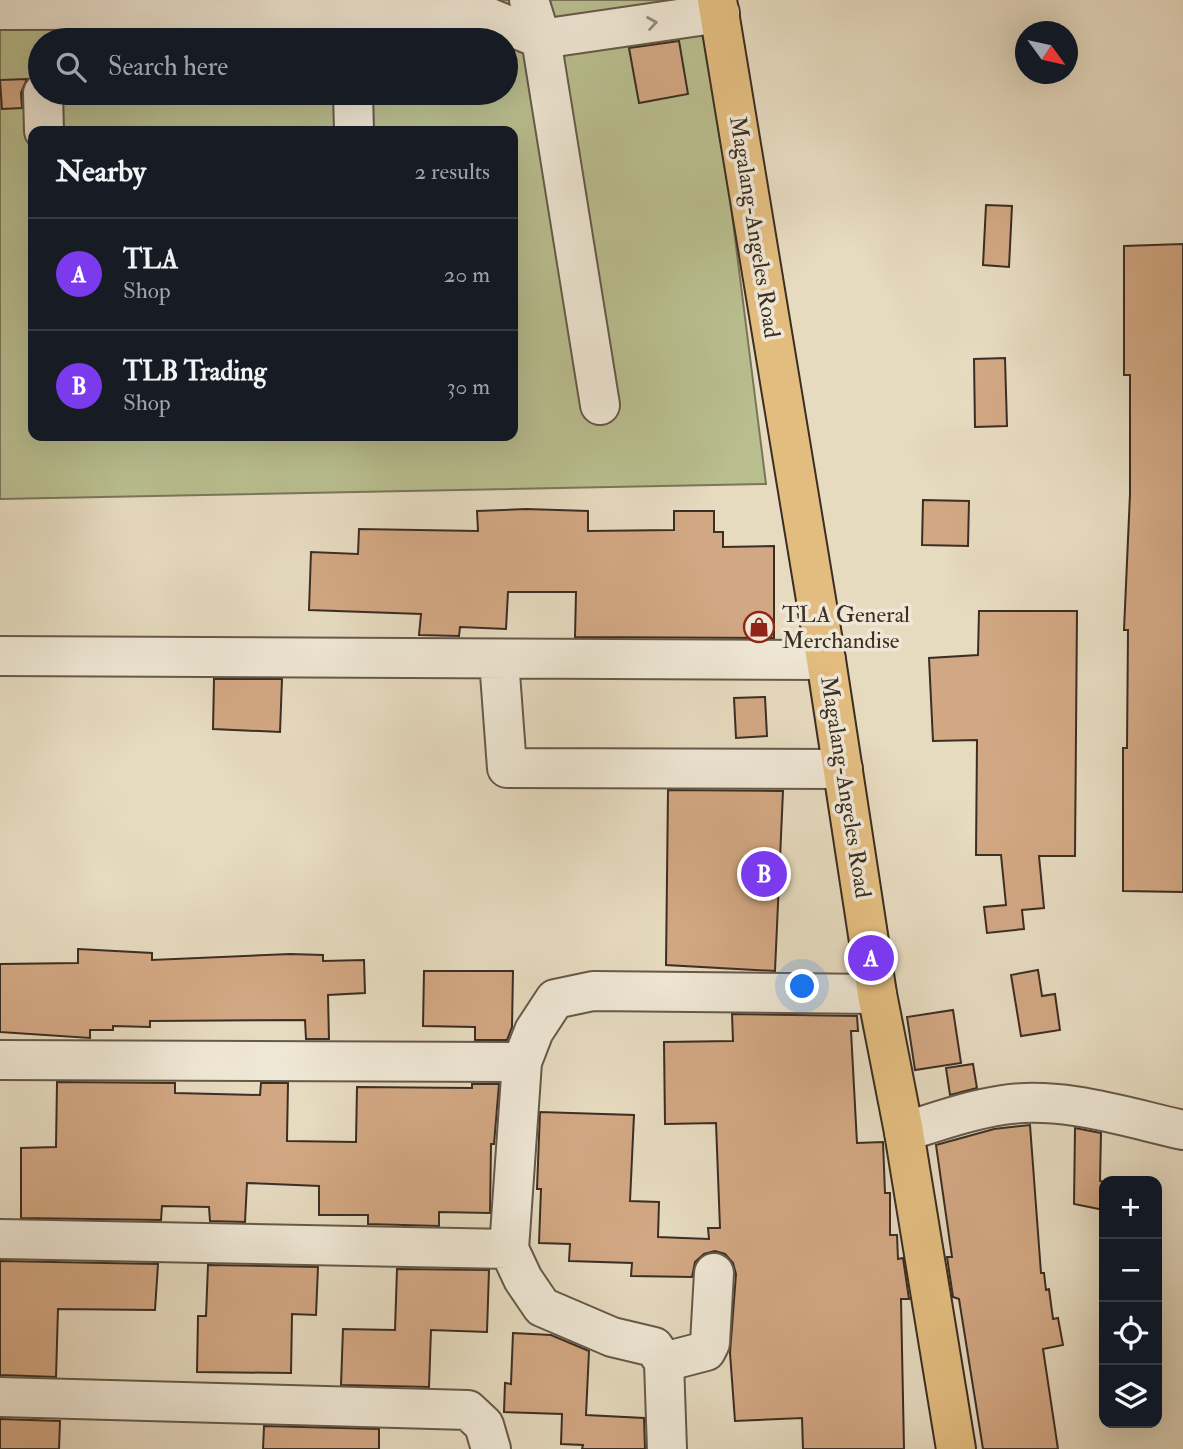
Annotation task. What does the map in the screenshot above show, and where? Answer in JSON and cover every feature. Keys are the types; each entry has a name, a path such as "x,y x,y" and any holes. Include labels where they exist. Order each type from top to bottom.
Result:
{"main road":[{"name":"Magalang-Angeles Road","path":"718,7 827,660 877,995 904,1132 956,1449"}],"street":[{"path":"529,0 541,39 600,405"},
{"path":"0,10 40,17 351,16 474,4 541,39 718,7"},
{"path":"43,105 44,126"},
{"path":"353,105 354,126"},
{"path":"0,656 827,660"},
{"path":"499,660 507,768 843,769"},
{"path":"667,1449 664,1363 654,1347 612,1337 542,1307 523,1279 509,1249 522,1062 534,1031 555,999 593,991 877,995"},
{"path":"0,1060 522,1062"},
{"path":"904,1132 969,1112 1033,1103 1062,1104 1183,1130"},
{"path":"0,1239 509,1249"},
{"path":"664,1363 706,1351 710,1343 714,1273"},
{"path":"0,1397 468,1410 484,1425 491,1449"}],"green space":[{"path":"0,0 705,0 766,484 0,499"}],"building":[{"path":"679,41 688,94 639,103 629,48"},
{"path":"27,79 21,93 22,108 2,109 0,80"},
{"path":"986,205 1012,206 1009,267 983,265"},
{"path":"1183,244 1183,892 1123,891 1123,748 1127,748 1128,630 1124,630 1130,494 1130,375 1124,375 1124,246"},
{"path":"1005,358 1007,426 975,427 974,359"},
{"path":"923,500 969,501 968,546 922,545"},
{"path":"477,511 588,511 588,531 674,530 674,511 714,511 714,532 723,532 723,547 774,546 774,638 575,637 576,592 508,592 506,629 460,627 459,636 419,635 421,614 309,610 311,552 358,554 359,529 478,531"},
{"path":"979,611 1077,611 1075,856 1039,856 1044,908 1022,910 1024,929 987,933 984,907 1006,905 1001,855 976,855 977,740 933,741 929,658 978,655"},
{"path":"214,679 282,679 280,732 213,729"},
{"path":"765,697 767,736 736,738 734,698"},
{"path":"668,790 783,791 775,971 666,965"},
{"path":"78,949 152,953 152,960 290,954 323,955 323,961 364,960 365,993 328,995 329,1039 306,1039 305,1020 150,1021 150,1027 113,1026 113,1030 90,1030 90,1038 0,1032 0,964 78,963"},
{"path":"1038,970 1042,996 1055,994 1060,1030 1021,1036 1011,975"},
{"path":"424,971 513,971 512,1027 507,1040 475,1040 475,1027 423,1026"},
{"path":"953,1010 961,1063 915,1070 907,1017"},
{"path":"732,1014 857,1016 858,1031 851,1031 857,1143 883,1142 885,1193 890,1193 890,1235 897,1235 898,1259 903,1258 909,1299 901,1299 904,1449 803,1449 802,1418 735,1421 730,1353 736,1274 733,1263 725,1254 715,1251 704,1254 695,1262 692,1277 631,1276 632,1263 569,1261 570,1244 539,1243 541,1189 537,1189 540,1112 634,1115 630,1201 659,1202 658,1237 709,1239 708,1228 720,1228 716,1123 665,1124 664,1042 733,1041"},
{"path":"973,1064 977,1088 950,1095 946,1068"},
{"path":"57,1082 175,1083 175,1093 260,1095 261,1083 288,1083 287,1141 356,1142 357,1087 472,1088 472,1084 499,1084 494,1144 491,1144 490,1213 439,1212 439,1226 368,1224 368,1215 319,1215 319,1186 247,1183 245,1222 210,1221 209,1207 162,1206 161,1220 21,1218 21,1148 56,1147"},
{"path":"1030,1125 1041,1273 1044,1273 1046,1290 1049,1289 1053,1319 1058,1318 1063,1345 1043,1349 1058,1449 983,1449 959,1299 953,1297 947,1257 952,1257 936,1145 994,1129"},
{"path":"1075,1128 1101,1133 1099,1209 1074,1204"},
{"path":"0,1261 158,1264 155,1310 58,1309 56,1377 0,1375"},
{"path":"208,1265 318,1267 316,1315 292,1314 291,1373 197,1372 198,1316 206,1316"},
{"path":"397,1269 489,1270 487,1332 431,1330 429,1387 341,1385 343,1329 395,1330"},
{"path":"513,1333 551,1335 589,1351 586,1415 644,1418 645,1449 582,1449 583,1445 561,1444 562,1414 504,1412 505,1383 511,1384"},
{"path":"0,1419 60,1421 59,1449 0,1449"},
{"path":"264,1426 379,1429 379,1449 263,1449"}],"place":[{"name":"TLA General Merchandise","path":"759,627"},
{"name":"TLB Trading","path":"764,874"},
{"name":"TLA","path":"871,958"}]}
